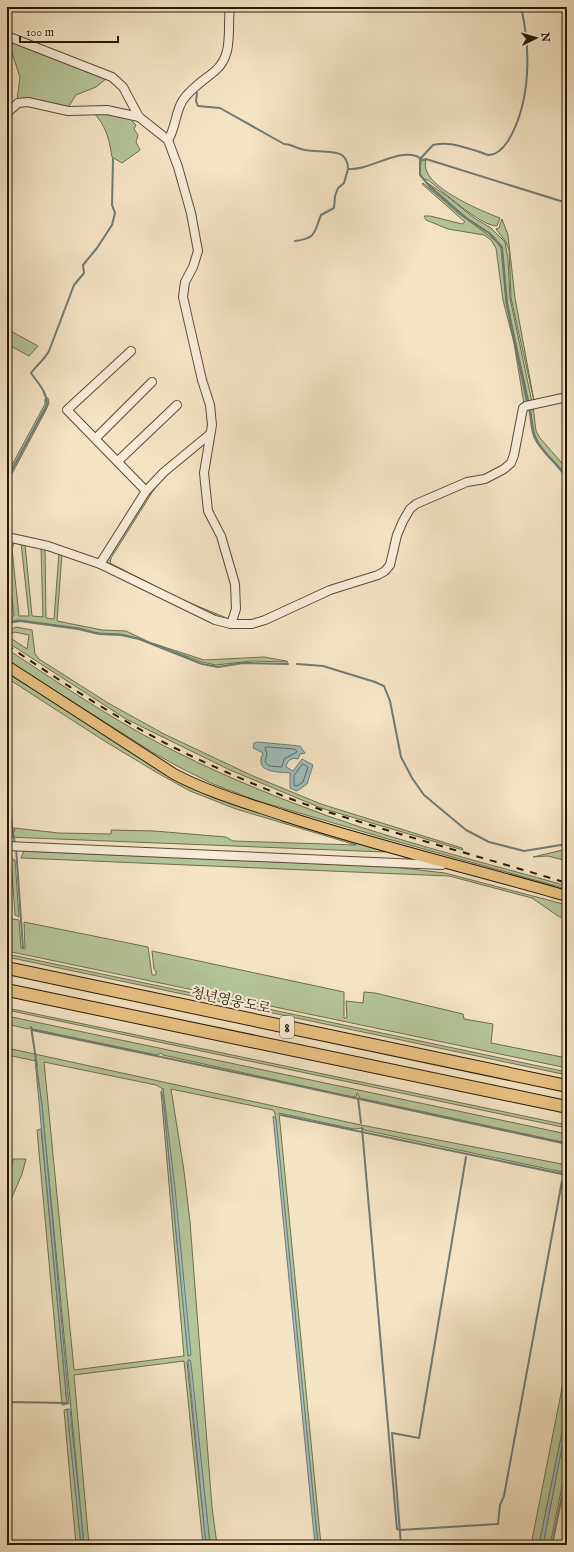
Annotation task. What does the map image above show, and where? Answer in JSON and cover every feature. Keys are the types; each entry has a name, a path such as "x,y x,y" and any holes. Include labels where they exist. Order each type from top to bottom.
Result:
{"highway":[{"name":"청년영웅도로","path":"7,968 567,1086"},
{"name":"8","path":"7,990 567,1107"}],"main road":[{"path":"7,666 174,774 197,786 220,795 336,832 567,896"}],"street":[{"path":"168,140 172,135 183,100 191,90 217,69 225,58 229,38 230,7"},
{"path":"7,36 112,77 123,87 139,118"},
{"path":"7,113 18,103 28,102 68,111 101,110 139,118 168,140 178,168 196,236 198,250 193,267 185,282 182,297 202,380 210,405 212,425 204,473 208,511 221,536 235,584 236,609 231,624"},
{"path":"131,351 67,410 96,438 146,491"},
{"path":"96,438 152,382"},
{"path":"7,537 54,548 100,564 215,620 231,624 252,624 265,620 330,590 369,578 385,571 390,565 403,521 410,509 416,504 467,482 485,479 494,475 511,463 514,455 521,413 530,405 567,397"},
{"path":"118,461 177,405"},
{"path":"100,564 146,491 164,472 210,434"},
{"path":"7,846 459,865"}],"green space":[{"path":"15,41 107,78 96,87 76,95 67,109 17,101 20,77 10,47"},
{"path":"93,112 134,117 132,121 136,125 134,129 138,135 136,142 140,150 122,163 112,157 110,144 106,133 101,122"},
{"path":"421,160 426,160 425,166 427,172 439,186 459,200 500,218 497,226 481,220 428,180 424,179 420,174"},
{"path":"425,181 474,218 491,228 505,242 508,259 510,298 532,402 529,403 507,303 502,247 490,233 467,218"},
{"path":"423,183 458,213 496,241 501,248 506,303 527,404 524,404 514,343 503,300 496,248 491,240 484,235 448,229 426,220 424,216 430,216 462,224 465,222 422,184"},
{"path":"502,219 508,235 515,298 534,401 511,298 509,250 506,242 496,229 499,228"},
{"path":"7,329 38,346 29,356 7,344"},
{"path":"48,398 49,403 46,410 7,483 7,474 45,404 45,399"},
{"path":"533,406 536,431 540,438 567,469 567,477 541,447 535,435 530,407"},
{"path":"171,468 153,491 111,558 110,563 178,598 229,619 228,622 215,619 107,563 106,561 143,499"},
{"path":"8,539 14,542 12,549 19,616 29,616 21,543 25,544 32,616 43,617 41,548 45,549 46,618 54,619 59,553 62,554 57,621 102,630 126,631 149,642 204,660 264,657 288,662 252,661 216,665 202,662 138,638 120,634 98,633 79,628 19,620 7,622 7,617 14,616 7,559"},
{"path":"16,627 32,630 35,654 39,659 108,703 164,734 253,776 321,804 462,848 463,850 321,808 230,770 126,719 7,642 7,631","holes":["14,632 29,635 27,649 9,637"]},
{"path":"7,649 89,703 140,733 177,753 235,779 327,816 429,848 567,886 567,889 255,800 213,784 152,752 7,660"},
{"path":"7,673 170,776 380,848 385,852 7,837 7,827 10,827 12,832 15,831 14,828 59,833 111,834 111,830 154,831 226,837 233,841 356,845 236,809 190,791 106,742 7,678"},
{"path":"567,849 567,861 548,856 533,857"},
{"path":"24,851 393,867 445,873 567,905 567,920 558,916 532,898 449,876 21,858"},
{"path":"11,859 15,860 19,917 15,915"},
{"path":"7,918 19,920 21,948 25,949 24,922 148,947 152,975 156,975 156,971 154,969 152,951 344,992 344,1018 347,1018 346,1001 363,1003 364,992 375,993 463,1014 464,1019 493,1024 491,1043 567,1058 567,1068 7,951"},
{"path":"7,954 567,1072 567,1075 7,957"},
{"path":"7,1008 567,1125 567,1128 7,1010"},
{"path":"7,1016 567,1134 567,1143 360,1098 357,1093 356,1097 353,1097 163,1055 161,1053 157,1055 33,1029 31,1027 28,1029 7,1024"},
{"path":"7,1048 361,1125 567,1165 567,1173 364,1130 363,1128 354,1129 279,1113 321,1545 318,1545 275,1113 273,1110 171,1089 184,1171 190,1222 212,1507 217,1545 210,1545 190,1360 187,1362 206,1545 203,1545 184,1361 74,1375 89,1545 84,1545 42,1105 36,1061 7,1055","holes":["44,1062 156,1085 163,1089 184,1287 188,1356 163,1096 161,1092 184,1356 74,1370"]},
{"path":"41,1129 67,1404 62,1405 37,1130"},
{"path":"13,1159 26,1159 22,1174 7,1209 7,1194"},
{"path":"567,1363 567,1408 539,1545 531,1545"},
{"path":"67,1409 81,1545 76,1545 64,1410"},
{"path":"567,1421 567,1462 550,1545 543,1545"}],"water":[{"path":"258,742 300,746 305,753 300,754 298,759 290,760 286,767 293,771 302,759 313,765 307,784 297,791 290,788 290,773 268,770 262,766 261,758 263,753 253,748 254,743"},
{"path":"35,1059 42,1105 69,1404 67,1404"},
{"path":"163,1088 175,1188 191,1355 188,1356 163,1096 161,1092"},
{"path":"273,1116 276,1119 318,1545 315,1545"},
{"path":"188,1360 190,1360 191,1363 210,1545 206,1545"},
{"path":"567,1408 567,1421 543,1545 539,1545"},
{"path":"67,1409 70,1409 84,1545 81,1545"}],"waterway":[{"path":"521,7 526,40 527,76 521,110 516,126 508,141 502,148 492,155 486,155 455,145 433,145 420,159 420,175 431,188 466,218 490,234 502,247 507,303 528,404"},
{"path":"197,93 196,101 198,106 220,108 284,144 305,150 339,153 346,160 348,169 365,167 400,155 416,156 424,160 426,159 567,203"},
{"path":"7,479 47,405 44,392 31,373 49,351 74,285 84,273 83,265 97,248 112,225 115,213 112,205 113,159"},
{"path":"295,241 311,236 314,233 321,215 334,208 335,196 338,188 344,183 348,169"},
{"path":"529,408 533,433 537,442 567,479"},
{"path":"567,566 567,582"},
{"path":"7,623 20,621 78,629 99,634 121,635 139,639 202,664 218,667 243,663 288,664"},
{"path":"297,664 323,666 384,686 390,701 401,757 412,778 424,795 466,830 489,842 524,851 567,844"},
{"path":"7,753 12,826 15,844"},
{"path":"16,848 23,948"},
{"path":"31,1027 37,1066"},
{"path":"32,1030 567,1144"},
{"path":"358,1098 361,1123"},
{"path":"281,1115 567,1175"},
{"path":"362,1128 397,1529 400,1530 498,1524 500,1505 504,1496 562,1181"},
{"path":"401,1545 392,1433 419,1438 466,1157"},
{"path":"7,1402 68,1403"},
{"path":"552,1545 567,1471"}],"railway":[{"path":"7,645 119,717 165,743 222,770 288,798 322,810 567,883"}]}
